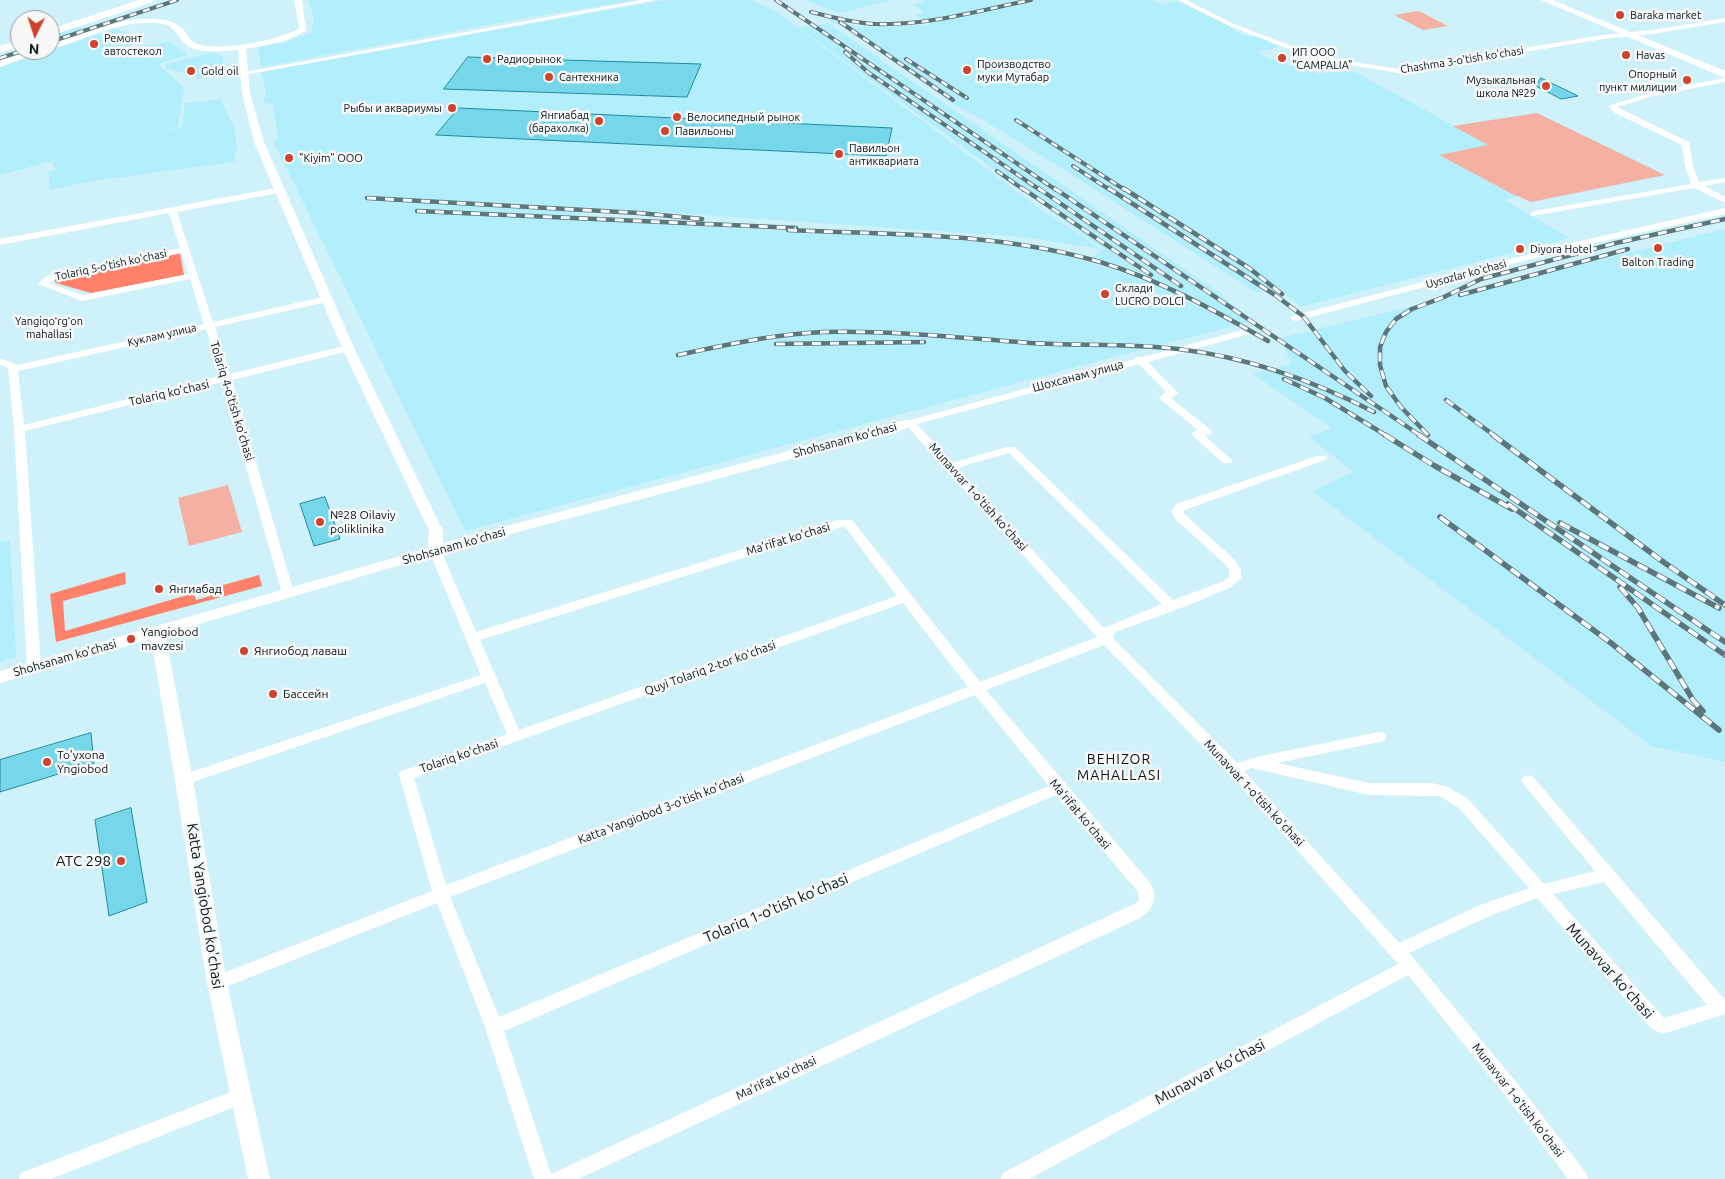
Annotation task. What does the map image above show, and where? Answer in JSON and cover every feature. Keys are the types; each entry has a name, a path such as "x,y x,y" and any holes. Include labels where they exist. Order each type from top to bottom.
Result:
{"highway":[{"path":"60,24 130,0"},
{"path":"60,30 149,0"}],"main road":[{"path":"1545,0 1725,71"},
{"path":"1556,0 1725,75"}],"street":[{"path":"60,44 116,26 150,21 175,25 193,46 243,51 301,32 304,26 298,0"},
{"path":"244,73 653,0"},
{"name":"Chashma 3-o'tish ko'chasi","path":"1180,0 1232,25 1264,36 1308,56 1338,63 1399,71 1630,33 1652,32 1725,20"},
{"name":"Tolariq ko'chasi","path":"243,51 246,93 259,142 348,348 436,531 435,551 515,737 406,775 441,894 494,1027 543,1179"},
{"path":"0,64 12,60"},
{"path":"1725,80 1653,94 1612,106 1618,111 1686,144 1689,166 1696,185 1725,200"},
{"path":"1534,214 1725,180"},
{"path":"0,242 281,190"},
{"name":"Tolariq 4-o'tish ko'chasi","path":"172,210 227,380 288,593"},
{"name":"Uysozlar ko'chasi","path":"1295,318 1576,245 1725,211"},
{"name":"Tolariq 5-o'tish ko'chasi","path":"185,250 48,278 43,284 82,298 192,276"},
{"name":"Куклам улица","path":"13,369 327,299"},
{"name":"Шохсанам улица","path":"910,423 1140,359 1246,332"},
{"name":"Tolariq ko'chasi","path":"19,429 227,380 348,348"},
{"path":"1140,359 1173,393 1164,397 1207,432 1197,434 1227,461"},
{"path":"0,360 13,367 19,429 34,667"},
{"name":"Shohsanam ko'chasi","path":"0,677 435,551 910,423"},
{"name":"Munavvar 1-o'tish ko'chasi","path":"910,423 1106,639 1234,769 1397,951 1515,1094 1579,1179"},
{"path":"950,467 1011,449 1172,607"},
{"path":"1106,639 1106,634 1110,629 1172,607 1228,584 1235,578 1235,570 1230,562 1179,516 1177,511 1180,507 1321,458"},
{"name":"Ma'rifat ko'chasi","path":"473,638 844,522 848,523 904,598 1058,788 1145,889 1148,901 1145,907 558,1179"},
{"name":"Quyi Tolariq 2-tor koʻchasi","path":"515,737 904,598"},
{"name":"Katta Yangiobod ko'chasi","path":"157,631 184,780 217,983 259,1179"},
{"name":"Katta Yangiobod 3-o'tish ko'chasi","path":"217,983 441,894 1106,639"},
{"path":"184,780 489,677"},
{"path":"1234,769 1252,763 1378,737"},
{"name":"Munavvar ko'chasi","path":"1252,763 1369,789 1422,788 1443,791 1463,803 1660,1026 1723,1007 1606,875 1528,781"},
{"name":"Tolariq 1-o'tish ko'chasi","path":"494,1027 1058,788"},
{"path":"1397,951 1486,910 1539,891 1606,875"},
{"name":"Munavvar ko'chasi","path":"1010,1179 1410,966"},
{"path":"28,1179 241,1096"}],"shaded area":[{"path":"308,0 637,0 525,18 261,67 258,47 284,43 311,32 314,19"},
{"path":"666,0 751,0 775,11 1042,210 1101,249 1024,237 586,207 577,220 960,239 1058,252 1153,283 1228,322 1183,295 1147,279 1089,260 1103,249 799,28 828,23 1216,291 1254,321 465,531 273,141 278,139 273,105 263,102 266,91 261,72"},
{"path":"805,0 893,0 839,13"},
{"path":"925,0 1152,0 1161,4 1177,1 1248,37 1257,36 1279,47 1258,52 1263,56 1290,66 1298,64 1319,74 1351,70 1489,145 1440,156 1516,196 1504,200 1569,238 1300,307 1279,287 1257,293 1055,164 985,121 951,103 850,30 827,19 831,18 857,27 932,25 916,15 924,12 914,5"},
{"path":"1419,11 1448,26 1423,30 1394,15"},
{"path":"78,27 90,31 60,41 60,33"},
{"path":"115,29 128,33 132,48 171,42 188,55 158,64 184,88 178,127 166,131 182,128 185,103 221,99 234,127 237,146 234,162 92,181 50,190 48,172 57,170 51,162 119,143 0,175 0,67 21,60 60,60 60,47"},
{"path":"214,52 223,57 222,76 197,79 195,76 168,69 164,65"},
{"path":"1537,113 1665,175 1531,202 1439,155 1488,145 1453,126"},
{"path":"1725,229 1725,762 1651,746 1312,491 1354,472 1309,437 1332,428 1253,374 1291,364 1281,338"},
{"path":"180,253 184,275 91,293 56,283 54,279"},
{"path":"228,485 242,532 189,546 178,498"},
{"path":"10,540 16,657 0,662 0,542"},
{"path":"125,572 126,584 63,601 65,631 194,593 196,600 210,596 209,589 259,575 262,586 56,642 50,594"}],"building":[{"name":"Павильоны","path":"468,57 701,64 687,97 444,89"},
{"path":"1541,78 1578,96 1561,99 1536,86"},
{"name":"Павильоны","path":"459,108 892,128 886,156 436,135"},
{"name":"№28 Oilaviy poliklinika","path":"325,497 340,539 314,546 300,504"},
{"name":"To'yxona Yngiobod","path":"91,733 94,763 0,792 0,760"},
{"name":"АТС 298","path":"131,808 147,902 109,916 95,820"}],"railway":[{"path":"60,39 177,0"},
{"path":"776,0 1056,190"},
{"path":"811,12 843,20 875,24 895,24 934,20 1031,0"},
{"path":"840,22 953,100"},
{"path":"845,52 869,73 1040,190"},
{"path":"0,58 10,55"},
{"path":"906,59 967,98"},
{"path":"1016,120 1125,190"},
{"path":"1073,166 1110,190"},
{"path":"997,171 1024,190"},
{"path":"1022,188 1151,275"},
{"path":"1038,188 1181,286"},
{"path":"1054,188 1421,436"},
{"path":"1108,188 1275,295 1303,316 1345,371 1371,396"},
{"path":"1123,188 1249,268 1282,294"},
{"path":"367,198 639,213 702,219"},
{"path":"417,211 796,228"},
{"path":"1428,435 1401,407 1386,386 1380,365 1380,347 1386,332 1396,319 1412,309 1444,297 1481,279 1616,243 1725,219"},
{"path":"788,230 906,234 984,240 1062,252 1122,269 1165,287 1207,307 1268,341"},
{"path":"1460,295 1628,249"},
{"path":"678,355 768,338 823,332 901,333 1030,343 1160,347 1204,353 1254,364 1303,380 1374,412"},
{"path":"776,344 924,342"},
{"path":"1284,379 1325,398 1387,436"},
{"path":"1446,400 1495,436"},
{"path":"1385,435 1435,466 1512,509"},
{"path":"1419,435 1725,642"},
{"path":"1493,435 1662,561 1725,605"},
{"path":"1508,504 1725,655"},
{"path":"1440,517 1611,643 1719,730"},
{"path":"1560,523 1719,608"},
{"path":"1620,587 1638,608 1693,700 1703,711"}],"place":[{"name":"Baraka market","path":"1620,15"},
{"name":"Ремонт автостекол","path":"94,44"},
{"name":"Havas","path":"1626,55"},
{"name":"ИП ООО \"CAMPALIA\"","path":"1282,58"},
{"name":"Радиорынок","path":"487,59"},
{"name":"Производство муки Мутабар","path":"967,70"},
{"name":"Gold oil","path":"191,71"},
{"name":"Сантехника","path":"549,77"},
{"name":"Опорный пункт милиции","path":"1687,80"},
{"name":"Музыкальная школа №29","path":"1546,86"},
{"name":"Рыбы и аквариумы","path":"452,108"},
{"name":"Велосипедный рынок","path":"677,117"},
{"name":"Янгиабад (барахолка)","path":"599,121"},
{"name":"Павильоны","path":"665,131"},
{"name":"Павильон антиквариата","path":"839,154"},
{"name":"\"Kiyim\" ООО","path":"289,158"},
{"name":"Balton Trading","path":"1658,248"},
{"name":"Diyora Hotel","path":"1520,249"},
{"name":"Склади LUCRO DOLCI","path":"1105,294"},
{"name":"№28 Oilaviy poliklinika","path":"320,522"},
{"name":"Янгиабад","path":"159,589"},
{"name":"Yangiobod mavzesi","path":"131,639"},
{"name":"Янгиобод лаваш","path":"244,651"},
{"name":"Бассейн","path":"273,694"},
{"name":"To'yxona Yngiobod","path":"47,762"},
{"name":"АТС 298","path":"121,861"}],"district":[{"name":"Yangiqoʻrgʻon mahallasi","path":"49,327"},
{"name":"BEHIZOR MAHALLASI","path":"1119,768"}]}
